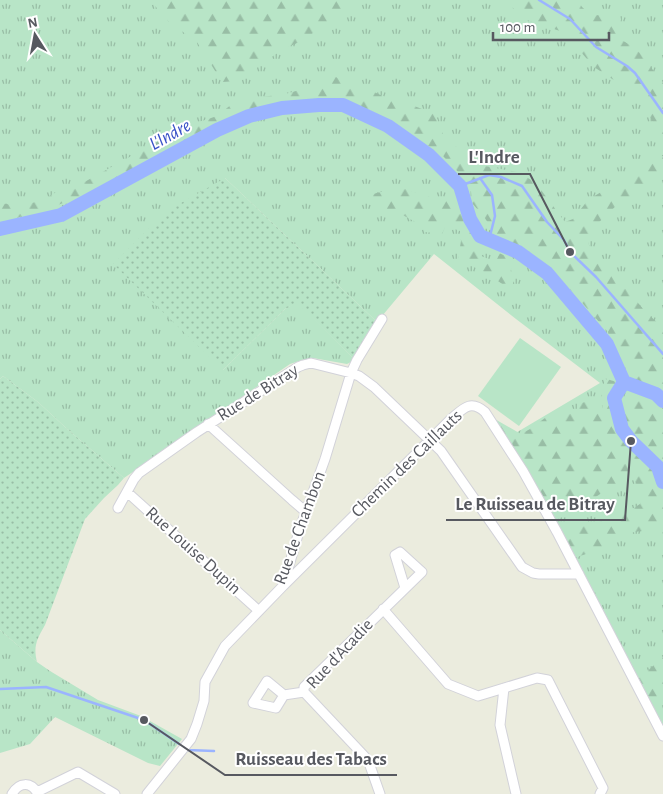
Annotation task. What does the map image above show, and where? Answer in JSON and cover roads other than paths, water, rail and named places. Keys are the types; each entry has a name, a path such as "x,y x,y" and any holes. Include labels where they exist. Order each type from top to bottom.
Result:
{"street":[{"name":"Rue de Chambon","path":"147,794 191,739 204,701 205,682 229,640 283,586 351,373 382,319"},
{"name":"Rue de Bitray","path":"118,508 139,473 208,424 303,364 311,363 351,373 362,378 430,439 441,451 522,566 532,573 579,574"},
{"name":"Chemin des Caillauts","path":"283,586 450,419 467,406 474,405 480,407 523,470 663,736"},
{"path":"208,424 306,512"},
{"name":"Rue Louise Dupin","path":"127,492 259,611"},
{"name":"Rue d'Acadie","path":"380,794 368,760 304,692 304,687 405,588"},
{"path":"383,609 448,684 478,696 537,678 548,680 603,788 601,794"},
{"path":"504,688 500,725 516,794"},
{"path":"284,695 304,692"},
{"path":"12,794 16,787 24,784 32,786 38,793 78,772 115,794"}],"waterway":[{"path":"539,0 570,19 596,47 635,73 663,113"},
{"name":"L'Indre","path":"0,229 61,215 217,130 249,116 282,108 343,105 388,126 429,155 460,186 470,219 480,236 518,252 547,273 607,344 624,382 656,394 663,401"},
{"name":"L'Indre","path":"460,186 489,175 501,177 522,186 547,222 564,240 570,252 596,277 663,354"},
{"name":"L'Indre","path":"480,178 492,195 495,216 489,240"},
{"path":"624,382 614,398 622,429 631,441 658,467 663,482"},
{"path":"0,689 46,687 144,720 188,750 214,751"}],"place":[{"name":"L'Indre","path":"570,252"},
{"name":"Le Ruisseau de Bitray","path":"631,441"},
{"name":"Ruisseau des Tabacs","path":"144,720"}]}
